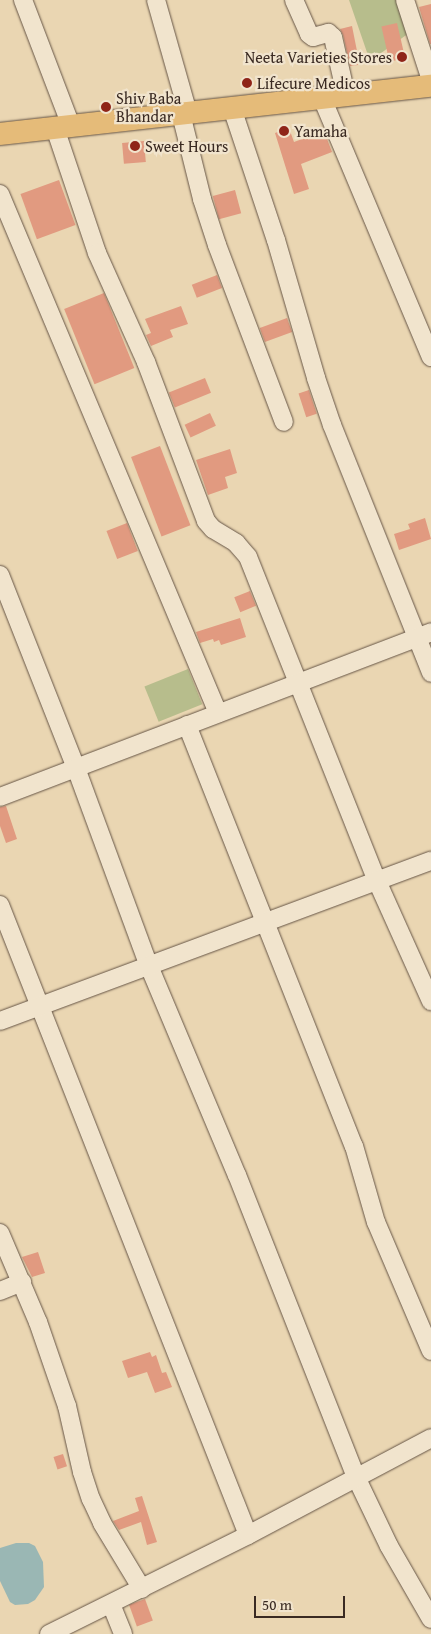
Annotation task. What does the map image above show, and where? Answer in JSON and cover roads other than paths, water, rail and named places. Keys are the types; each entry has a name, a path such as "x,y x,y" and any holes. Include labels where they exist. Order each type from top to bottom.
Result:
{"main road":[{"path":"0,134 146,118 182,111 236,121 328,113 343,79 428,70"}],"street":[{"path":"23,0 63,127 97,253 146,362 206,521 213,529 236,543 248,557 377,881 431,1001"},
{"path":"156,0 182,111 217,245 284,422"},
{"path":"294,0 309,34 313,37 328,33 332,36 343,79"},
{"path":"406,0 428,70"},
{"path":"328,113 431,357"},
{"path":"236,121 276,240 310,360 332,425 424,635 431,673"},
{"path":"0,194 218,713"},
{"path":"0,575 76,768 149,966 237,1175 356,1477 389,1546 431,1619"},
{"path":"0,797 424,635"},
{"path":"187,725 356,1153 376,1222 431,1351"},
{"path":"0,1021 431,861"},
{"path":"0,905 248,1535"},
{"path":"0,1233 38,1322 67,1406 82,1472 91,1499 102,1523 142,1589"},
{"path":"0,1290 22,1282"},
{"path":"49,1634 248,1535 431,1438"},
{"path":"112,1604 123,1634"}],"water":[{"path":"16,1543 29,1543 35,1546 43,1562 44,1587 35,1600 28,1604 15,1605 10,1602 0,1581 0,1548"}],"place":[{"name":"Neeta Varieties Stores","path":"402,57"},
{"name":"Lifecure Medicos","path":"247,83"},
{"name":"Shiv Baba Bhandar","path":"106,107"},
{"name":"Yamaha","path":"284,131"},
{"name":"Sweet Hours","path":"135,146"}]}
